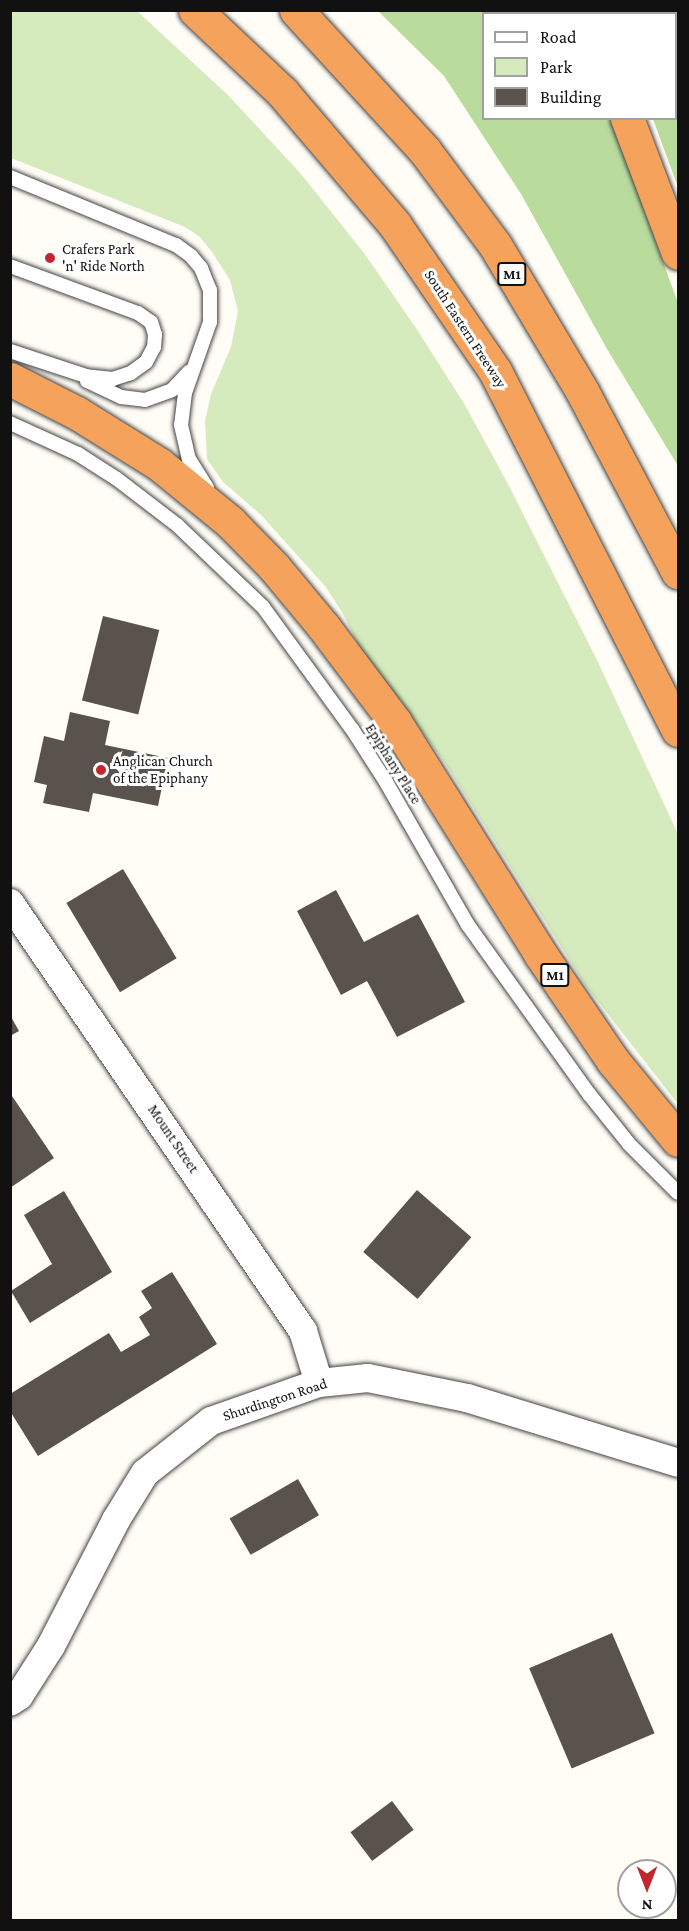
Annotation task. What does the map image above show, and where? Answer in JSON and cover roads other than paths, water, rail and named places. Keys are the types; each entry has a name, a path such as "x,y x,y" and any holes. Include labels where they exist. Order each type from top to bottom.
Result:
{"highway":[{"name":"South Eastern Freeway","path":"195,10 282,92 394,225 495,371 678,730"},
{"name":"M1","path":"296,10 424,151 495,245 582,391 678,572"},
{"path":"628,120 678,253"},
{"name":"M1","path":"10,379 116,435 159,464 230,522 305,603 385,709 606,1051 678,1140"}],"street":[{"name":"Mount Street","path":"10,903 303,1331 319,1383"},
{"name":"Shurdington Road","path":"10,1702 19,1695 51,1646 116,1520 146,1473 211,1421 319,1383 368,1378 467,1398 678,1463"}],"lane":[{"path":"10,177 160,238 191,256 205,276 212,305 207,332 182,406 182,437 189,459 230,522"},
{"path":"10,266 138,313 148,318 153,327 155,340 150,356 139,368 121,378 102,379 46,364"},
{"path":"10,351 121,397 137,401 154,398 171,390 197,361"},
{"name":"Epiphany Place","path":"10,423 78,454 117,479 177,525 263,607 352,729 386,782 468,925 589,1094 629,1144 678,1193"}],"place":[{"name":"Crafers Park 'n' Ride North","path":"50,258"},
{"name":"Anglican Church of the Epiphany","path":"101,770"}]}
